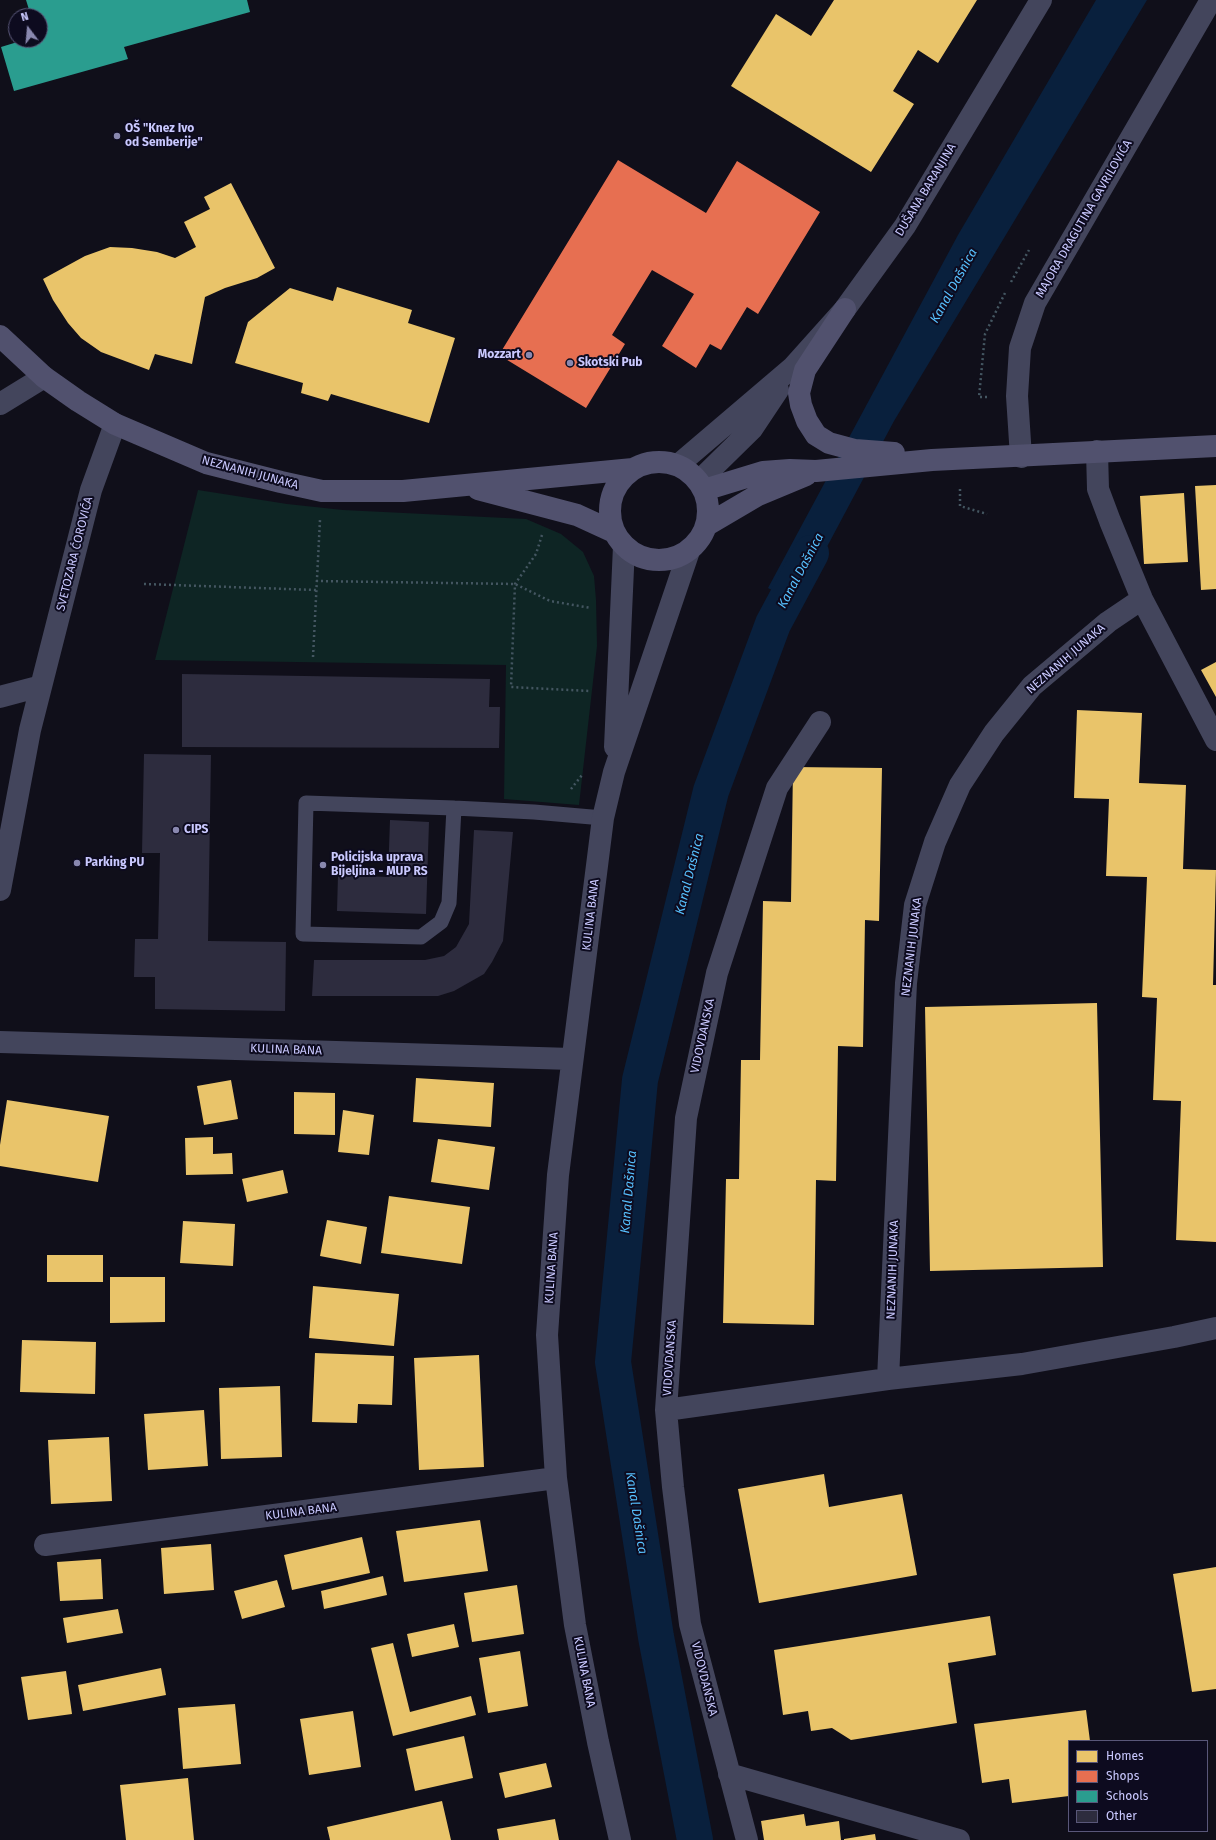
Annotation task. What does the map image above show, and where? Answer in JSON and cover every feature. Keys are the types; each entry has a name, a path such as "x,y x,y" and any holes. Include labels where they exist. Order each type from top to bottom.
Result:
{"main road":[{"path":"845,309 805,370 799,393 807,421 816,435 829,443 855,450 907,454 932,460"},
{"name":"NEZNANIH JUNAKA","path":"0,336 44,377 78,401 116,424 206,463 322,491 403,491 633,469"},
{"path":"702,485 763,472 790,470 816,471 960,458 1216,446"},
{"path":"465,485 549,507 577,516 619,539 639,556 656,561 673,559 689,551 700,540 707,525 709,508 702,485 690,472 678,465 663,462 648,463 633,469 620,480 612,497 610,514 619,539"},
{"path":"707,525 758,495 816,471"}],"street":[{"name":"DUŠANA BARANJINA","path":"793,367 845,309 905,226 1041,0"},
{"name":"MAJORA DRAGUTINA GAVRILOVIĆA","path":"1021,456 1017,396 1020,348 1035,303 1211,0"},
{"path":"678,465 793,367"},
{"path":"702,485 752,429 793,367"},
{"path":"0,404 44,377"},
{"name":"SVETOZARA ĆOROVIĆA","path":"0,890 30,730 91,490 102,455 116,424"},
{"path":"1097,451 1098,489 1142,599 1216,740"},
{"path":"614,772 619,539"},
{"path":"614,772 689,551"},
{"name":"NEZNANIH JUNAKA","path":"888,1379 906,983 915,904 935,842 960,785 994,733 1032,686 1108,622 1142,599"},
{"path":"0,697 42,686"},
{"name":"VIDOVDANSKA","path":"747,1840 690,1624 673,1487 666,1410 686,1118 717,973 777,788 820,722"},
{"name":"KULINA BANA","path":"614,772 603,818 558,1176 547,1335 556,1478 575,1625 598,1742 620,1840"},
{"name":"KULINA BANA","path":"0,1042 572,1059"},
{"path":"666,1410 888,1379 1022,1364 1216,1328"},
{"name":"KULINA BANA","path":"45,1545 556,1478"},
{"path":"729,1774 959,1840"}],"lane":[{"path":"454,808 449,903 441,922 421,936 303,934 306,803 454,808 534,812 603,818"}],"path":[{"path":"960,458 960,506 987,514"},
{"path":"313,657 322,491"},
{"path":"549,507 536,554 515,584 511,686 591,691"},
{"path":"316,581 515,584 550,601 596,609"},
{"path":"144,584 316,590"}],"green space":[{"path":"198,490 287,504 343,510 526,519 561,534 583,552 594,576 597,646 579,805 504,799 506,665 155,660"}],"water":[{"path":"1096,0 1147,0 894,421 797,603 768,588 958,235"}],"building: Homes":[{"path":"834,0 977,0 938,63 918,50 893,91 914,104 871,172 731,86 776,14 811,36"},
{"path":"231,183 275,268 257,278 225,288 205,297 192,364 155,354 149,370 101,352 81,338 68,323 53,300 43,279 85,256 110,247 132,248 157,252 175,258 196,247 184,222 210,209 204,197"},
{"path":"337,287 412,310 408,323 455,338 429,423 331,394 328,401 301,393 303,383 235,363 248,322 290,288 333,301"},
{"path":"1216,485 1216,589 1201,590 1195,486"},
{"path":"1184,493 1188,562 1144,564 1140,496"},
{"path":"1216,662 1216,697 1201,670"},
{"path":"1077,710 1142,713 1139,783 1186,785 1183,869 1216,870 1213,985 1216,985 1216,1242 1176,1240 1181,1101 1153,1100 1157,998 1142,997 1147,877 1106,876 1109,799 1074,798"},
{"path":"793,767 882,768 879,921 865,920 863,1047 838,1046 836,1181 816,1180 814,1325 723,1323 726,1179 739,1179 741,1060 760,1060 763,901 791,902"},
{"path":"1097,1003 1103,1267 930,1271 925,1007"},
{"path":"416,1078 494,1083 491,1127 413,1122"},
{"path":"231,1080 238,1119 204,1125 197,1086"},
{"path":"294,1092 335,1093 335,1135 294,1134"},
{"path":"7,1100 109,1116 98,1182 0,1166 0,1145"},
{"path":"343,1110 374,1115 369,1155 338,1152"},
{"path":"213,1137 213,1154 232,1153 233,1174 186,1175 185,1138"},
{"path":"438,1139 495,1147 489,1190 431,1182"},
{"path":"283,1170 288,1193 247,1202 242,1179"},
{"path":"389,1196 470,1207 462,1264 381,1253"},
{"path":"327,1220 367,1227 361,1264 320,1256"},
{"path":"183,1221 235,1224 233,1266 180,1263"},
{"path":"47,1255 103,1255 103,1282 47,1282"},
{"path":"110,1277 165,1277 165,1322 110,1323"},
{"path":"313,1286 399,1294 394,1346 309,1338"},
{"path":"22,1340 96,1342 95,1394 20,1392"},
{"path":"315,1353 394,1356 392,1405 358,1404 357,1423 312,1422"},
{"path":"479,1355 484,1467 419,1470 414,1358"},
{"path":"280,1386 282,1457 221,1459 219,1388"},
{"path":"204,1410 208,1466 148,1470 144,1414"},
{"path":"109,1437 112,1501 51,1504 48,1440"},
{"path":"824,1474 829,1507 902,1494 917,1575 759,1603 738,1489"},
{"path":"480,1520 488,1571 404,1582 396,1531"},
{"path":"362,1537 370,1573 292,1590 284,1555"},
{"path":"211,1544 214,1590 164,1594 161,1548"},
{"path":"101,1559 103,1599 60,1601 57,1562"},
{"path":"1216,1567 1216,1689 1192,1692 1173,1574"},
{"path":"383,1576 387,1595 324,1609 321,1591"},
{"path":"277,1580 285,1607 242,1619 234,1591"},
{"path":"517,1585 524,1634 472,1642 464,1593"},
{"path":"118,1609 123,1633 67,1643 63,1618"},
{"path":"990,1616 996,1655 948,1663 957,1723 851,1740 832,1728 811,1731 808,1711 783,1715 774,1650"},
{"path":"454,1624 459,1647 412,1657 407,1634"},
{"path":"393,1643 410,1712 471,1696 476,1715 393,1736 371,1648"},
{"path":"520,1651 528,1706 488,1713 479,1658"},
{"path":"161,1668 166,1695 83,1711 78,1685"},
{"path":"66,1671 72,1714 28,1720 21,1677"},
{"path":"235,1704 241,1764 183,1769 178,1708"},
{"path":"1086,1710 1090,1740 1068,1740 1068,1796 1012,1803 1009,1779 982,1783 974,1724"},
{"path":"353,1711 361,1767 309,1775 300,1719"},
{"path":"464,1736 473,1778 415,1791 406,1749"},
{"path":"546,1763 552,1787 505,1798 499,1773"},
{"path":"188,1778 194,1840 126,1840 120,1785"},
{"path":"442,1801 451,1840 330,1840 327,1827"},
{"path":"804,1814 806,1826 839,1821 841,1840 764,1840 761,1821"},
{"path":"555,1819 559,1840 499,1840 497,1829"},
{"path":"875,1834 876,1840 844,1840 844,1839"}],"building: Shops":[{"path":"618,160 706,213 737,161 820,212 758,314 747,307 721,350 710,344 696,368 662,346 694,294 652,270 612,335 625,344 586,408 499,355"}],"building: Schools":[{"path":"26,0 247,0 250,12 124,47 128,59 14,91 1,47 8,45 8,48 48,48 48,8 28,8"}],"building: Other":[{"path":"182,674 490,679 489,707 500,707 499,748 182,747"},
{"path":"144,754 211,755 208,941 286,942 285,1011 155,1009 155,977 134,977 135,939 158,939 160,853 142,853"},
{"path":"390,820 429,822 426,914 337,911 338,875 388,877"},
{"path":"474,830 513,832 503,941 484,974 454,991 438,996 312,996 314,960 425,960 444,956 456,947 469,924"}],"waterway":[{"name":"Kanal Dašnica","path":"695,1840 656,1637 613,1362 640,1080 711,791 773,624 811,553"}],"place":[{"name":"OŠ \"Knez Ivo od Semberije\"","path":"117,136"},
{"name":"Mozzart","path":"529,355"},
{"name":"Skotski Pub","path":"570,363"},
{"name":"CIPS","path":"176,830"},
{"name":"Parking PU","path":"77,863"},
{"name":"Policijska uprava Bijeljina - MUP RS","path":"323,865"}]}
